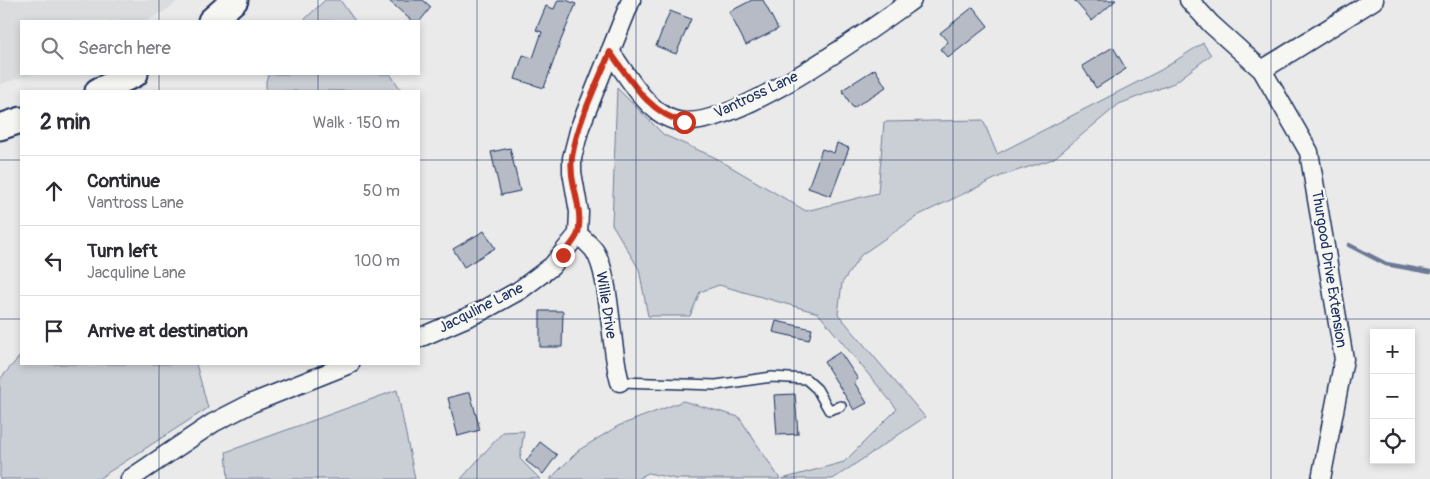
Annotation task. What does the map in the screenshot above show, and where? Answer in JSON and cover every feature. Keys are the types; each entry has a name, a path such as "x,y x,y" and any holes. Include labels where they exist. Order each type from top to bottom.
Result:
{"main road":[{"path":"212,20 235,0"},
{"path":"100,90 133,75"},
{"path":"0,127 20,120"}],"street":[{"path":"578,234 579,212 572,172 572,158 580,127 631,0"},
{"name":"Vantross Lane","path":"610,52 657,111 671,119 684,122 702,120 752,101 794,78 826,59 912,0"},
{"name":"Thurgood Drive Extension","path":"1189,0 1211,24 1262,70 1309,152 1344,359 1321,479"},
{"path":"1262,70 1374,0"},
{"name":"Jacquline Lane","path":"420,338 484,310 520,290 552,266 578,234"},
{"name":"Willie Drive","path":"578,234 595,251 604,276 615,365 620,382"},
{"path":"130,479 213,423 244,407 348,365"}],"lane":[{"path":"620,382 716,385 772,377 806,379 817,389 829,410 841,406"}],"shaded area":[{"path":"0,0 178,0 171,7 149,20 20,20 20,75 30,75 0,84"},
{"path":"325,0 340,0 354,20 304,20"},
{"path":"1203,43 1211,55 1174,83 1119,104 1053,159 1001,176 919,215 861,255 842,283 838,314 925,417 833,479 782,479 844,462 897,409 818,313 719,285 700,292 690,316 648,316 639,269 612,224 617,88 664,135 714,157 806,211 878,193 884,122 983,120 997,154 1161,70"},
{"path":"269,75 391,75 401,90 266,90 266,81"},
{"path":"20,356 20,365 196,365 208,408 98,479 0,479 0,379"},
{"path":"397,390 415,479 228,479 226,452"},
{"path":"683,401 739,417 780,479 676,479 648,473 637,479 550,479 579,450 618,426"},
{"path":"524,431 520,459 540,479 461,479 503,432"}],"building":[{"path":"388,0 423,0 431,7 420,21 411,20"},
{"path":"558,0 566,0 576,4 544,88 515,79 523,55 533,58 542,32 536,30 546,6 554,9"},
{"path":"752,0 763,0 778,29 746,45 729,12"},
{"path":"1074,0 1116,0 1092,21"},
{"path":"973,7 988,26 948,58 940,49 948,42 940,33"},
{"path":"670,11 691,19 676,54 656,46"},
{"path":"1113,47 1126,69 1096,88 1082,66"},
{"path":"875,69 886,87 853,108 842,90"},
{"path":"837,143 849,148 831,196 808,188 822,149 834,153"},
{"path":"510,148 520,191 501,195 491,152"},
{"path":"484,231 495,248 464,267 453,249"},
{"path":"540,311 563,311 562,347 540,347"},
{"path":"776,321 812,329 809,340 773,332"},
{"path":"840,352 858,379 854,382 867,403 854,410 824,362"},
{"path":"470,392 480,430 458,436 448,398"},
{"path":"795,394 798,434 777,435 774,395"},
{"path":"540,442 557,455 543,474 526,461"}],"waterway":[{"path":"1349,245 1386,264 1430,272"}],"route":[{"path":"563,255 578,234 579,212 572,172 572,158 580,127 610,52 657,111 671,119 684,122"}]}
